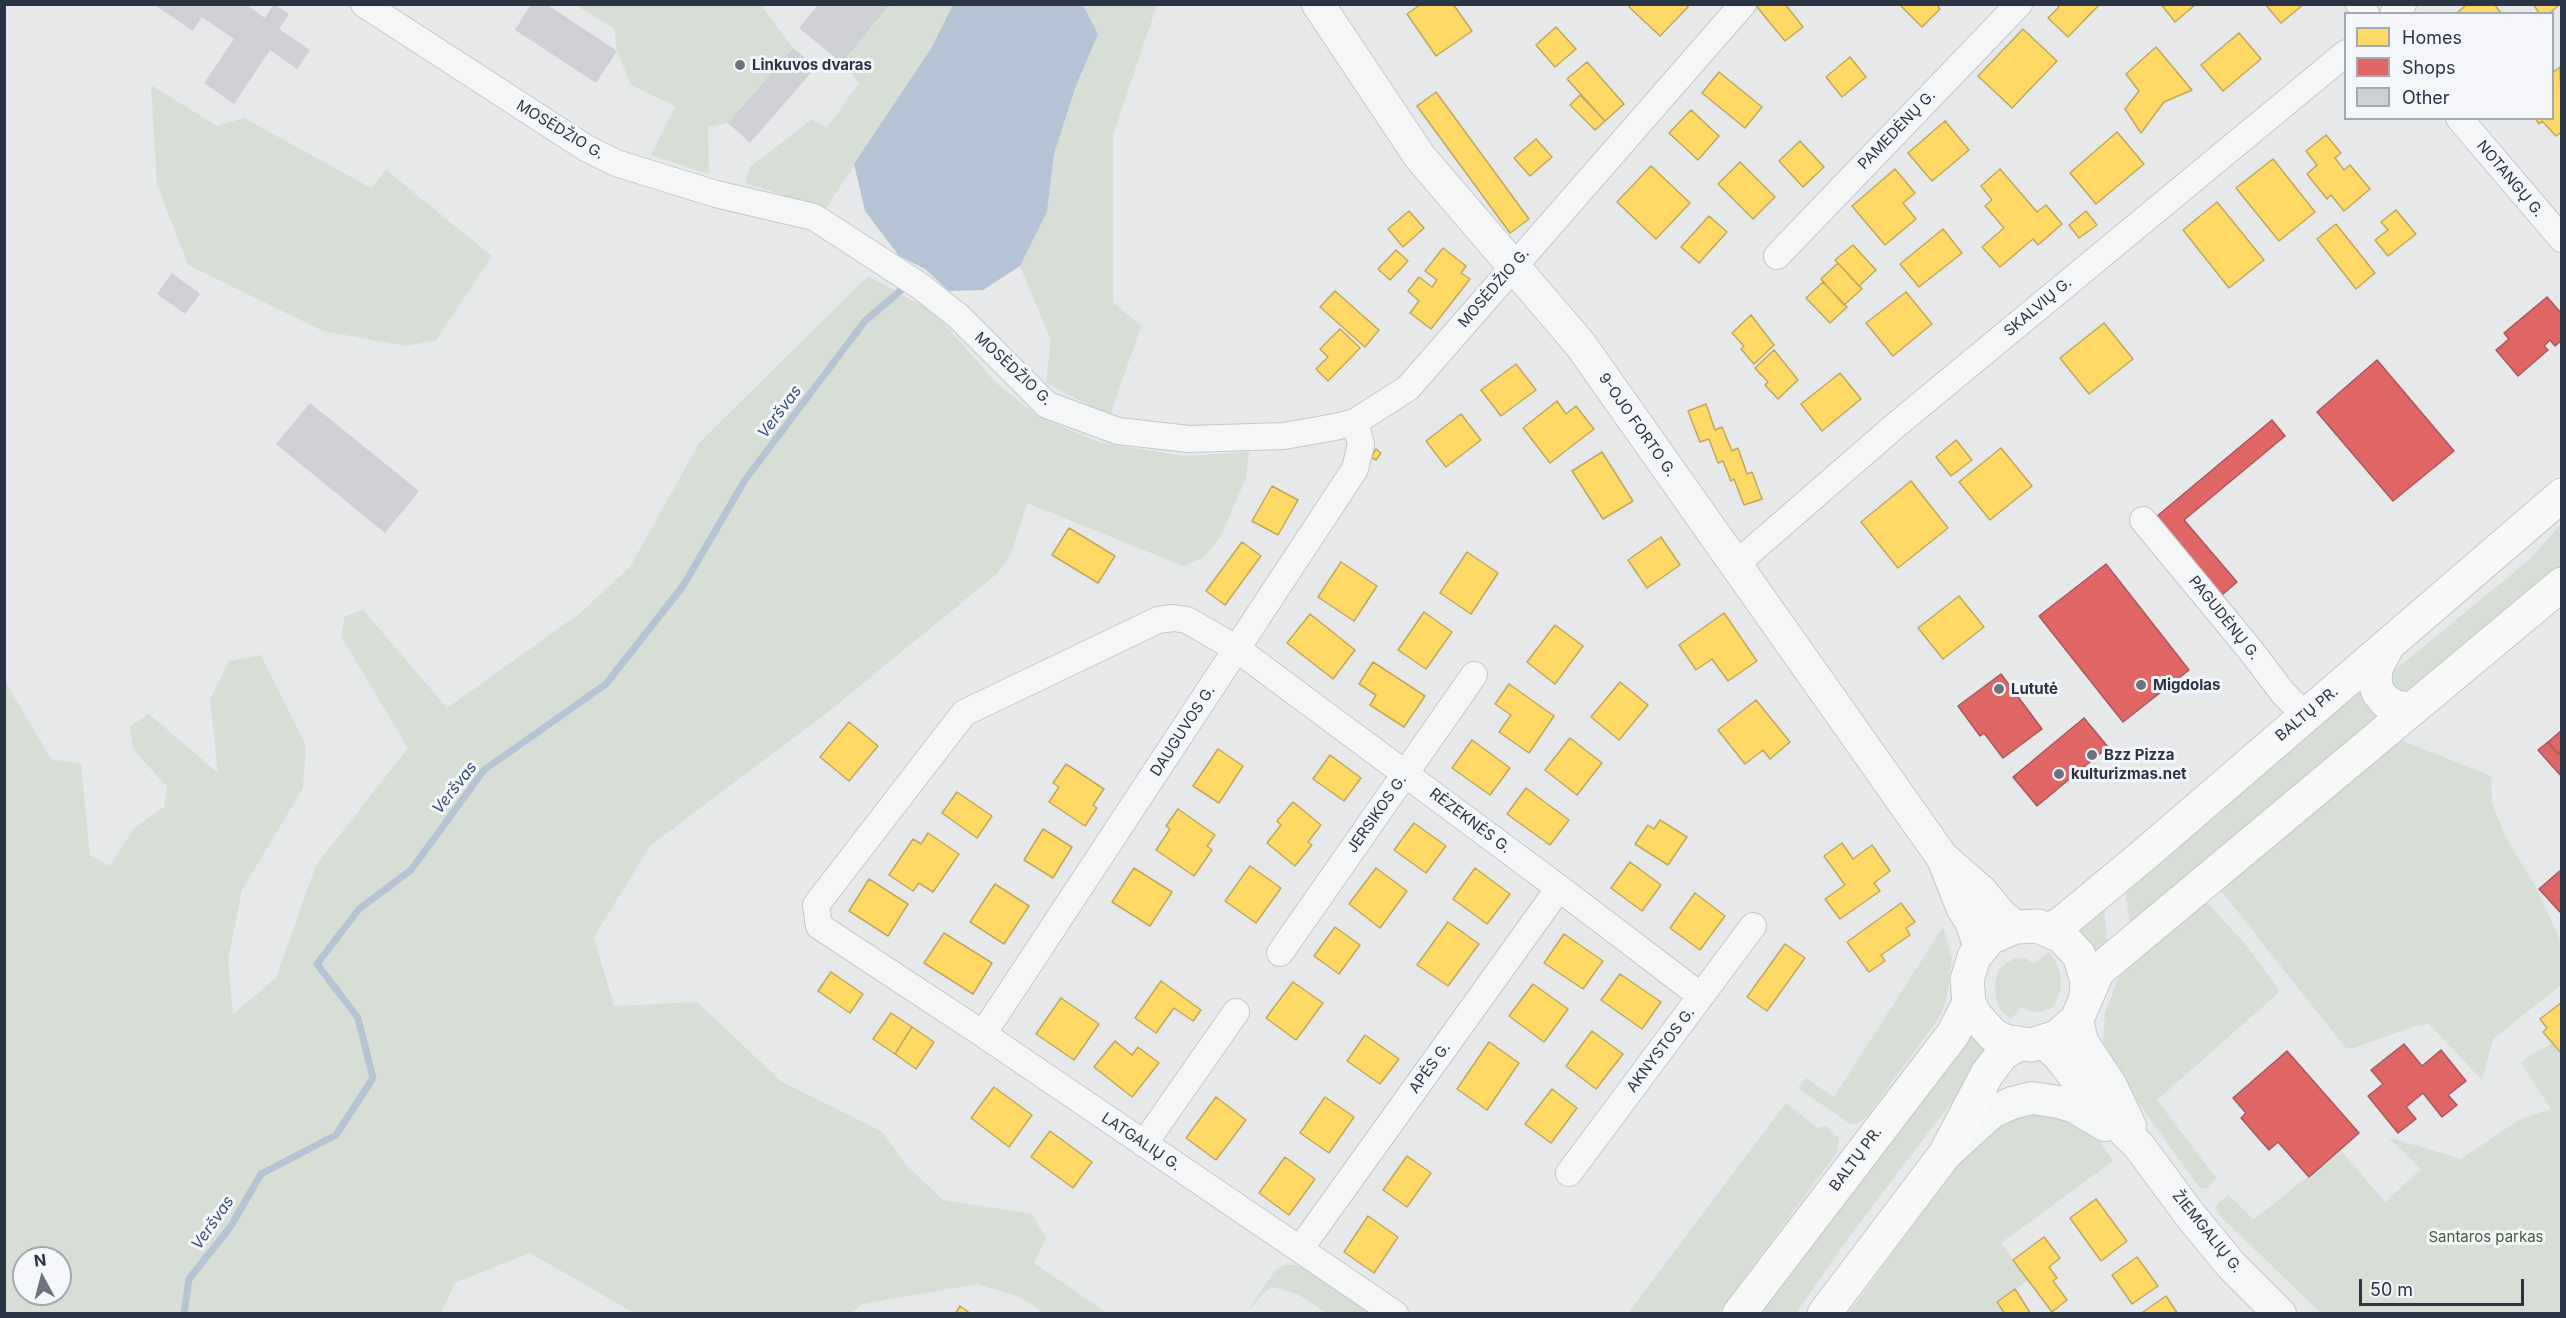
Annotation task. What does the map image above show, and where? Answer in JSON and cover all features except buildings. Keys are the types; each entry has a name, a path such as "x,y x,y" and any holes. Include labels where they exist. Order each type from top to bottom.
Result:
{"main road":[{"name":"BALTŲ PR.","path":"2049,930 2062,923 2145,854 2305,715 2386,649 2562,495"},
{"path":"1824,1314 1945,1154 1987,1074 2003,1053 2057,1037 2081,1007 2098,971 2562,584"},
{"path":"2386,649 2376,668 2375,682 2378,693 2386,702 2396,707 2410,709"},
{"path":"1980,948 1990,938 2015,927 2026,925 2049,930 2071,945 2079,956 2086,974 2081,1007"},
{"name":"BALTŲ PR.","path":"1739,1314 1953,1034 1969,1003 1967,980 1969,968 1980,948"},
{"path":"1969,1003 1988,1031 2005,1041 2031,1044"}],"street":[{"name":"MOSĖDŽIO G.","path":"364,4 586,148 616,164 716,194 814,217 920,286 958,316 1047,405 1118,431 1189,439 1284,436 1355,422 1408,388 1743,4"},
{"name":"9-OJO FORTO G.","path":"1318,4 1420,157 1580,344 1942,858 1962,907 1971,921 1980,948"},
{"name":"PAMEDĖNŲ G.","path":"1777,256 2019,4"},
{"name":"SKALVIŲ G.","path":"1734,565 1896,425 2344,55"},
{"name":"NOTANGŲ G.","path":"2461,120 2562,239"},
{"name":"DAUGUVOS G.","path":"984,1034 1355,469 1361,444 1355,422"},
{"name":"PAGUDĖNŲ G.","path":"2143,520 2283,693 2305,715"},
{"name":"LATGALIŲ G.","path":"1237,649 1186,620 1173,618 1158,620 964,713 816,905 819,926 984,1034 1395,1314"},
{"name":"RĖZEKNĖS G.","path":"1237,649 1406,773 1701,996"},
{"name":"JERSIKOS G.","path":"1280,953 1474,675"},
{"name":"9-OJO FORTO G.","path":"1942,858 1981,891 2000,914 2015,927"},
{"name":"APĖS G.","path":"1300,1249 1559,888"},
{"name":"AKNYSTOS G.","path":"1569,1173 1753,926"},
{"name":"ŽIEMGALIŲ G.","path":"2081,1007 2082,1042 2110,1084 2139,1146"},
{"path":"1144,1144 1236,1012"},
{"name":"ŽIEMGALIŲ G.","path":"2031,1044 2059,1056 2091,1098 2139,1146 2190,1215 2231,1265 2280,1314"},
{"path":"1945,1154 1992,1112 2032,1098 2075,1107 2139,1146"}],"green space":[{"path":"575,5 761,5 793,48 728,123 708,127 709,174 651,155 675,106 631,85 617,51 614,28"},
{"path":"887,5 953,5 932,47 826,208 745,183 750,167 812,119 827,128 859,83 842,63 889,7"},
{"path":"1083,5 1157,5 1113,136 1113,302 1141,326 1110,416 1046,383 1051,340 1020,266 1047,212 1054,154 1076,86 1098,34"},
{"path":"151,85 217,126 244,118 371,188 386,170 492,256 436,340 406,346 323,331 188,265 157,184"},
{"path":"868,276 935,313 996,383 1039,417 1101,443 1185,456 1249,452 1246,478 1220,538 1203,558 1183,566 1027,503 1011,554 998,573 823,716 650,846 594,937 614,1006 697,1002 782,1082 883,1132 905,1164 943,1200 1032,1214 1046,1238 1034,1263 1107,1313 1038,1313 1040,1310 1017,1296 977,1284 863,1304 851,1313 634,1313 530,1253 455,1283 441,1313 5,1313 4,679 51,759 81,764 90,855 110,866 134,828 164,807 167,787 133,749 130,726 149,714 218,773 210,699 229,661 261,655 306,745 303,788 242,890 228,961 233,1014 276,978 316,865 408,748 341,636 345,616 363,610 447,708 579,614 630,567 699,443"},
{"path":"2561,524 2561,565 2412,689 2400,691 2395,687 2392,676 2395,670 2530,559"},
{"path":"2361,685 2382,715 2130,924 2125,890"},
{"path":"2398,739 2491,776 2492,803 2506,838 2537,889 2561,942 2561,985 2493,1039 2482,1080 2429,1024 2416,1026 2350,1049 2345,1047 2218,887"},
{"path":"2205,900 2247,946 2279,990 2157,1100 2216,1178 2206,1189 2199,1187 2114,1069 2103,1043 2105,1012 2120,975"},
{"path":"2104,907 2108,944 2090,958 2075,933"},
{"path":"1943,927 1952,958 1946,1001 1939,1018 1867,1116 1858,1123 1850,1124 1798,1088 1806,1078 1834,1097"},
{"path":"2049,952 2060,973 2061,986 2058,998 2052,1008 2039,1012 2021,1007 2011,1020 2000,1009 1996,999 1995,984 1998,970 2014,958 2027,959 2034,964"},
{"path":"1974,1030 1994,1046 1846,1241 1796,1313 1757,1314"},
{"name":"Santaros parkas","path":"2553,1043 2561,1054 2561,1313 2321,1313 2221,1217 2216,1208 2218,1203 2229,1195 2253,1219 2341,1150 2385,1202 2421,1169 2388,1137 2461,1159 2520,1119 2551,1109 2521,1063"},
{"path":"1786,1103 1817,1128 1826,1126 1839,1139 1836,1154 1718,1313 1628,1313"},
{"path":"2051,1110 2095,1134 2113,1161 2001,1243 2028,1280 1997,1302 2005,1313 1848,1314 1978,1136 2018,1111"},
{"path":"1284,1265 1295,1265 1305,1269 1370,1313 1327,1313 1297,1294 1272,1287 1246,1313 1274,1272"}],"water":[{"path":"953,5 1083,5 1098,34 1076,86 1054,154 1047,212 1020,266 983,290 949,291 925,269 899,256 865,211 854,164 932,47"}],"waterway":[{"name":"Veršvas","path":"184,1314 189,1279 231,1226 261,1174 336,1135 373,1078 358,1018 317,964 359,909 411,870 484,770 606,684 683,586 745,480 865,321 907,285"}],"place":[{"name":"Linkuvos dvaras","path":"740,65"},
{"name":"Migdolas","path":"2141,685"},
{"name":"Lututė","path":"1999,689"},
{"name":"Bzz Pizza","path":"2092,755"},
{"name":"kulturizmas.net","path":"2059,774"}]}
